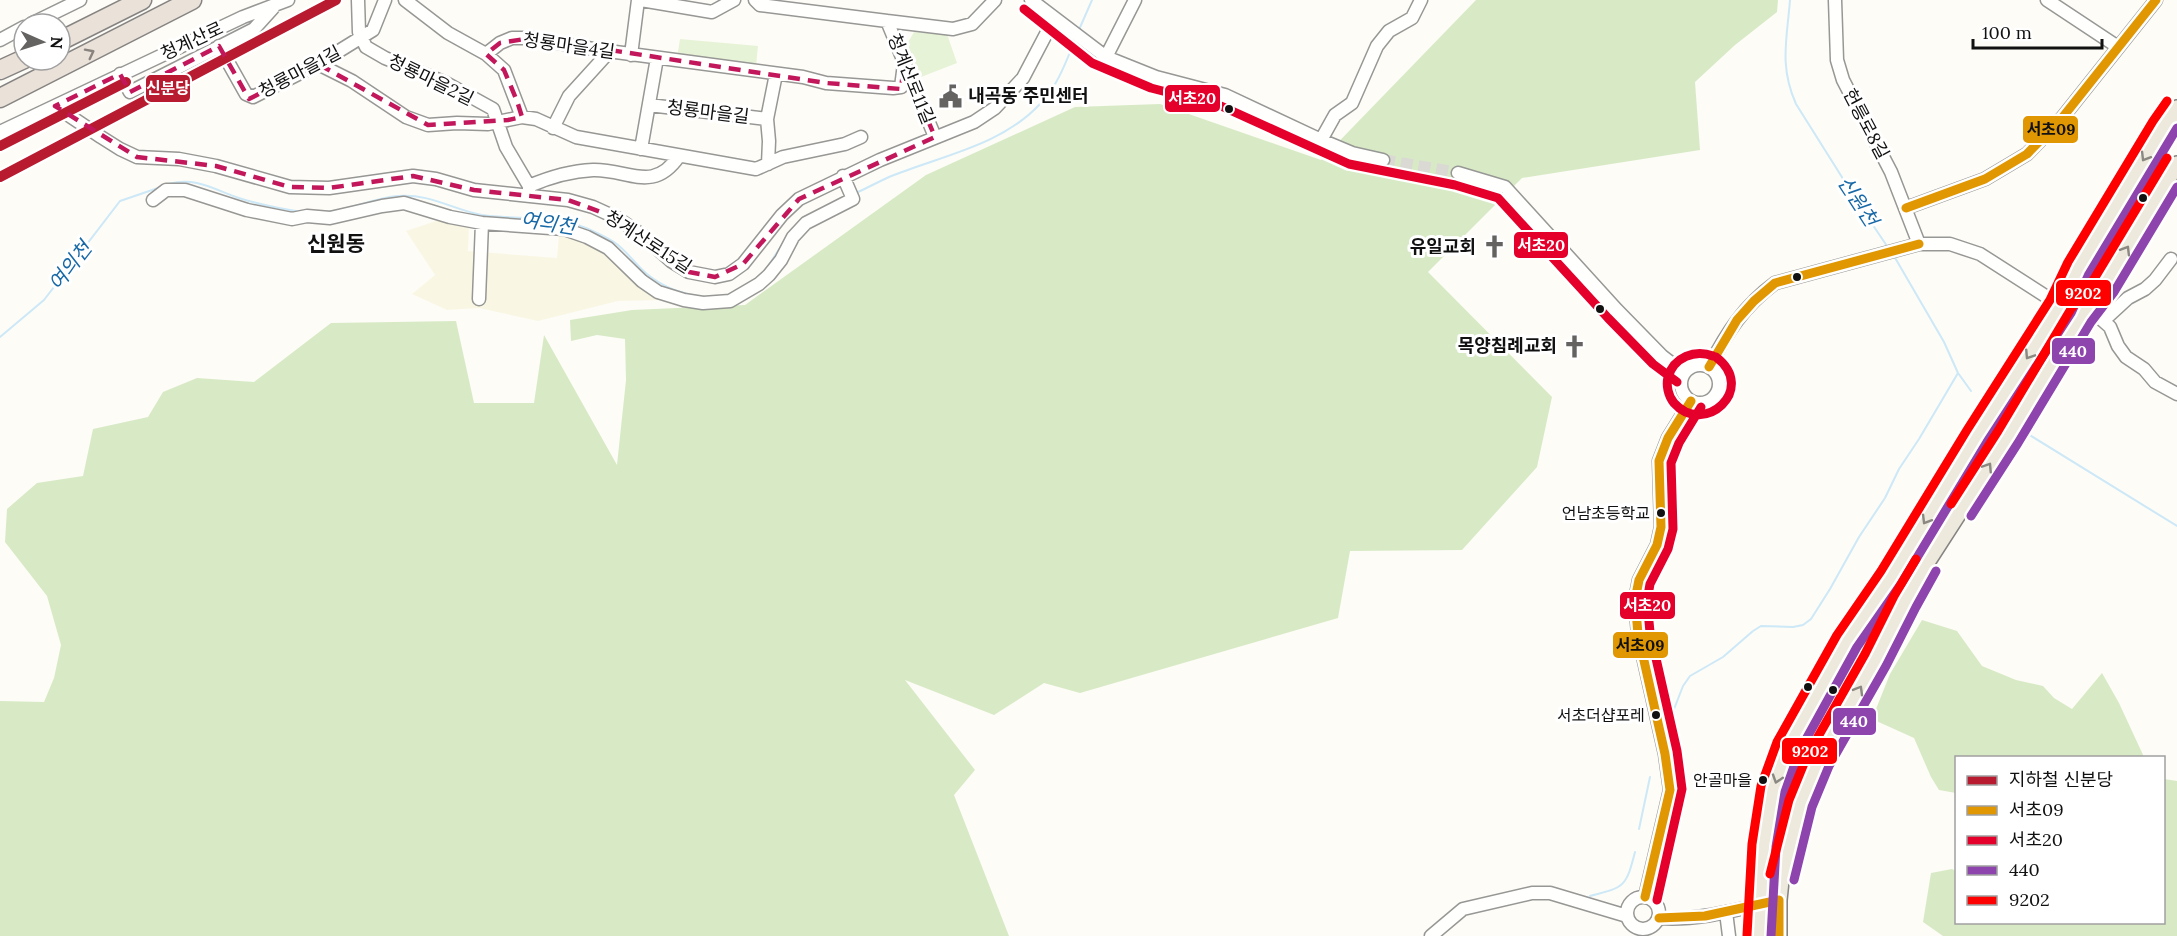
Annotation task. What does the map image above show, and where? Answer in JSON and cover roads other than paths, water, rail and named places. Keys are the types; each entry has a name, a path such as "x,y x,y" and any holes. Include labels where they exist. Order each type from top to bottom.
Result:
{"highway":[{"path":"72,35 141,0"},
{"path":"0,98 192,0"}],"main road":[{"path":"1759,936 1764,846 1773,789 1788,747 1847,641 1891,578 1977,436 2061,306 2078,268 2177,108"},
{"path":"1779,936 1782,871 1801,803 1818,761 1876,660 1916,581 2008,437 2081,315 2104,286 2177,164"}],"street":[{"path":"56,12 80,0"},
{"path":"358,0 359,32 362,38"},
{"name":"청룡마을1길","path":"219,46 246,94 253,97 318,64 373,30 385,0"},
{"path":"405,0 448,33 486,54 504,70 522,117"},
{"path":"631,55 639,0 668,2 712,12 726,2"},
{"name":"청계산로11길","path":"755,0 760,5 953,29 972,24 995,0"},
{"path":"1031,0 1103,55 1156,77 1225,95 1352,153 1383,160"},
{"path":"1103,55 1135,0"},
{"path":"1321,140 1335,115 1352,103 1377,46 1389,31 1412,18 1421,0"},
{"name":"헌릉로8길","path":"1835,0 1838,60 1843,80 1891,172 1919,244"},
{"path":"2047,0 2118,47"},
{"path":"1906,208 1985,179 2027,154 2062,118 2156,0"},
{"path":"120,74 130,92 254,29 282,2"},
{"name":"청계산로","path":"0,132 243,17 282,2"},
{"name":"청계산로11길","path":"888,21 935,137"},
{"name":"청계산로15길","path":"55,106 111,143 138,157 179,159 290,187 329,188 413,176 436,179 474,190 529,190 568,200 593,207 617,218 642,235 671,261 689,272 715,277 729,274 743,264 782,215 799,199 843,176 974,122 995,108 1023,78 1057,21"},
{"name":"청룡마을2길","path":"362,38 366,47 385,58 446,83 493,109 499,122"},
{"name":"청룡마을4길","path":"486,54 500,43 512,39 531,38 609,52 776,74 826,83 893,88 901,87 904,64"},
{"path":"553,128 569,96 609,52"},
{"path":"649,105 657,58"},
{"path":"318,64 352,81 406,117 428,125 488,124 522,117 536,119 576,137 756,169 783,157 845,144 861,137"},
{"path":"767,119 776,74"},
{"name":"청룡마을길","path":"641,149 649,105 767,119 768,164"},
{"path":"499,122 506,147 529,190 548,178 596,170 647,178 670,170 679,156"},
{"path":"1458,173 1505,187 1617,310 1662,356 1684,373"},
{"path":"153,200 166,190 185,190 247,210 292,219 307,216 330,218 404,203 450,217 482,223 564,229 608,248 658,292 703,303 730,300 759,284 775,267 793,237 806,223 853,199 843,176"},
{"path":"479,299 482,223"},
{"path":"1709,367 1736,320 1756,297 1775,283 1919,244 1950,244 1980,255 2061,306 2103,321 2110,327 2118,346 2126,357 2144,369 2155,382 2177,394"},
{"path":"2103,321 2128,298 2145,289 2155,280 2171,259"},
{"path":"1698,365 1709,367 1719,377 1718,390 1710,400 1704,402 1691,400 1682,392 1680,386 1684,373 1698,365"},
{"path":"1646,897 1670,790 1665,754 1638,634 1635,600 1639,580 1657,545 1660,527 1659,461 1668,438 1691,400"},
{"path":"1431,936 1463,909 1532,893 1550,893 1637,929 1652,927 1659,918 1657,904 1646,897 1640,897 1632,902 1637,929"},
{"path":"1659,918 1681,920 1703,918 1779,900"},
{"path":"1726,912 1728,936"}],"waterway":[{"name":"여의천","path":"1078,32 1092,0"},
{"name":"신원천","path":"1790,0 1786,65 1787,77 1796,104 1889,249"},
{"name":"여의천","path":"856,193 889,177 989,140 1007,130 1024,118 1046,97 1061,74 1075,40"},
{"name":"여의천","path":"169,184 198,183 250,201 302,212"},
{"name":"여의천","path":"0,337 44,300 120,201 161,187"},
{"name":"여의천","path":"323,212 388,197 409,196 431,199 482,215 561,221 586,228 614,242 643,271 660,283 683,293 706,297"},
{"name":"여의천","path":"767,268 785,240"},
{"name":"신원천","path":"1894,256 1944,342 1958,373 1971,391"},
{"path":"1669,722 1683,686 1690,676 1723,657 1761,626 1793,627 1803,625 1811,619 1958,373"},
{"name":"신원천","path":"2028,434 2177,526"},
{"path":"1639,829 1650,777"},
{"path":"1590,896 1622,884 1629,872 1635,852"}],"tunnel":[{"path":"1383,160 1458,173"}],"metro line":[{"name":"신분당","path":"0,177 336,0"},
{"name":"신분당","path":"0,146 126,82"}],"place":[{"name":"내곡동 주민센터","path":"950,96"},
{"name":"유일교회","path":"1494,247"},
{"name":"목양침례교회","path":"1575,346"},
{"name":"언남초등학교","path":"1661,513"},
{"name":"서초더샵포레","path":"1656,715"},
{"name":"안골마을","path":"1763,780"}],"district":[{"name":"신원동","path":"336,244"}]}
